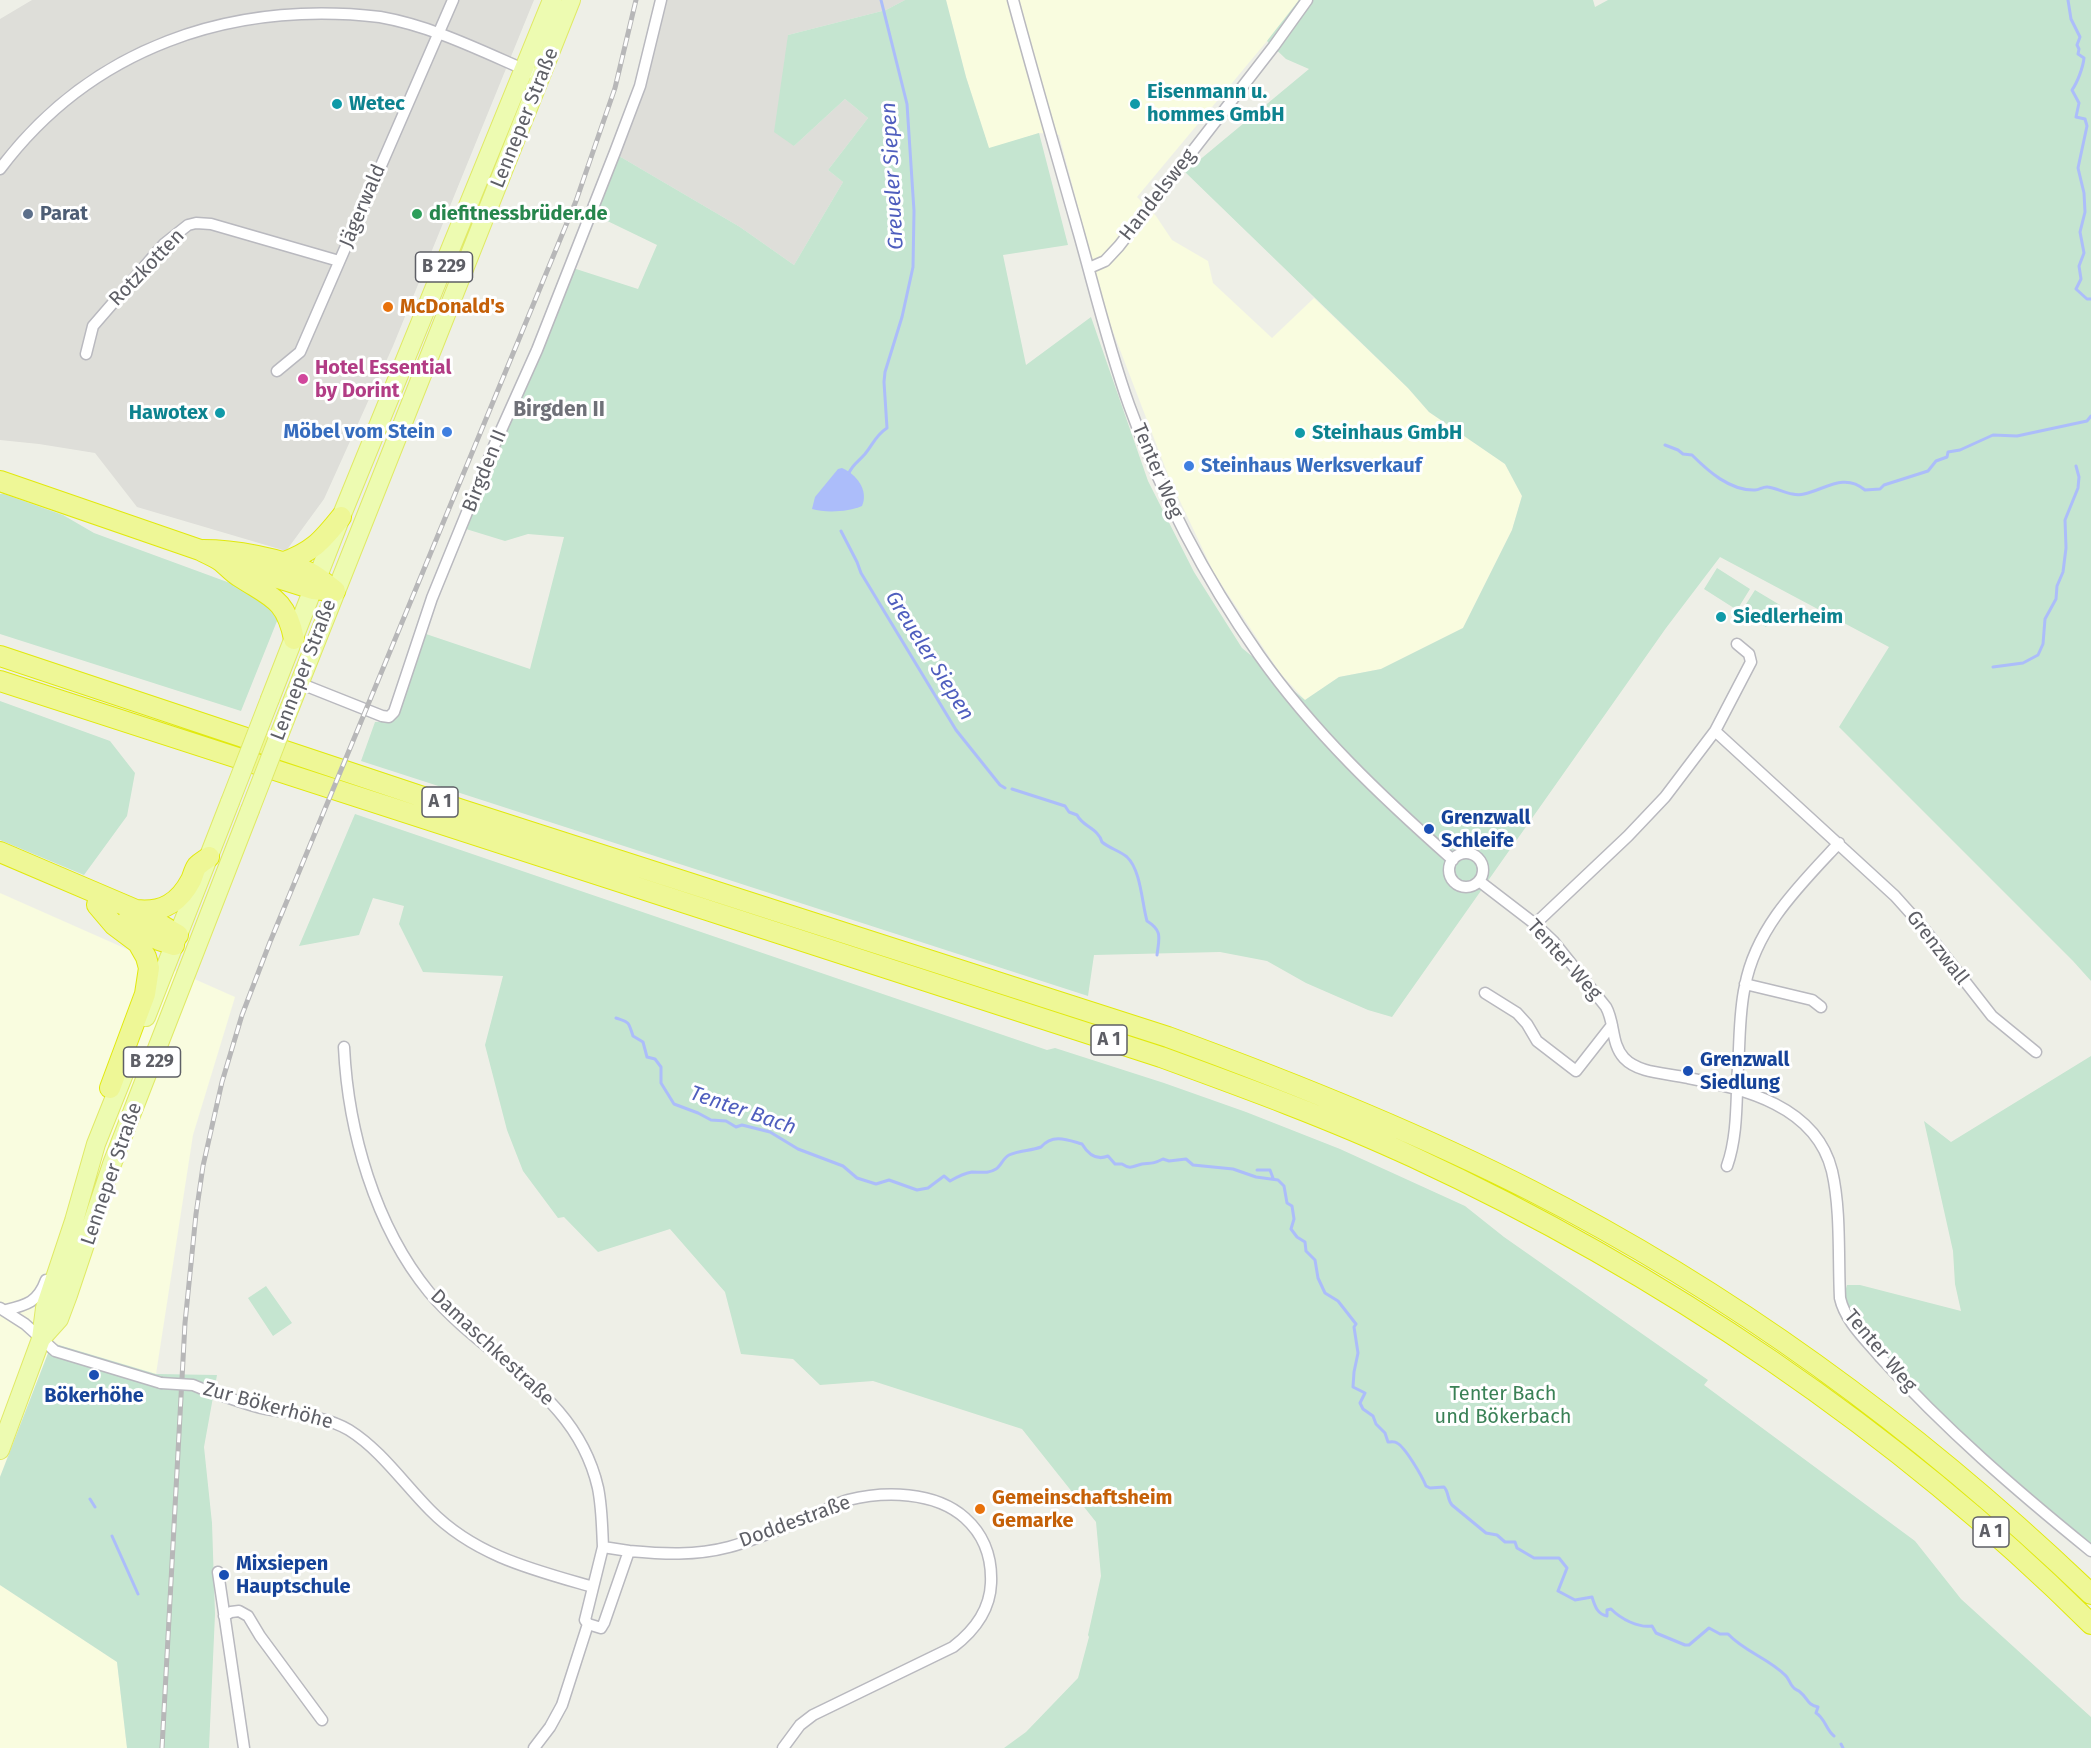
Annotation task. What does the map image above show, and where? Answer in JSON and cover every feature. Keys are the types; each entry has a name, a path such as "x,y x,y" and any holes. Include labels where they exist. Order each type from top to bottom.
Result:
{"highway":[{"path":"0,481 200,550 277,601 287,615 294,639"},
{"path":"282,563 310,551 341,517"},
{"path":"200,550 225,550 282,563 305,570 315,583"},
{"path":"226,566 243,567 315,583 335,591"},
{"name":"A 1","path":"0,656 462,810 1168,1037 1269,1074 1408,1131 1531,1191 1594,1226 1697,1286 1830,1374 1900,1427 1984,1496 2091,1594"},
{"name":"A 1","path":"0,681 1161,1057 1265,1094 1413,1157 1563,1233 1689,1307 1756,1351 1912,1466 1971,1514 2091,1624"},
{"path":"0,694 14,698 33,692"},
{"path":"0,852 136,910 176,940"},
{"path":"136,910 162,909 175,902 183,894 196,867 208,857"},
{"path":"0,861 97,905 159,940 176,940"},
{"path":"97,905 114,925 138,943 146,957 148,968 146,994 111,1096"}],"main road":[{"name":"Lenneper Straße","path":"0,1450 41,1339 45,1308 111,1096 176,940 341,517 552,0"},
{"name":"Lenneper Straße","path":"41,1339 59,1319 69,1295 112,1164 335,591 571,0"},
{"path":"176,940 196,949"}],"street":[{"name":"Jägerwald","path":"277,371 300,352 453,0"},
{"name":"Birgden II","path":"299,683 382,716 389,717 394,712 432,598 494,446 537,350 640,86 661,0"},
{"name":"Tenter Weg","path":"1013,0 1119,373 1138,427 1169,501 1211,581 1259,655 1326,740 1368,783 1453,860"},
{"name":"Handelsweg","path":"1089,268 1105,261 1119,246 1307,0"},
{"path":"0,169 43,118 65,98 99,73 154,43 201,26 269,14 300,11 382,18 438,33 542,76"},
{"name":"Rotzkotten","path":"86,354 93,326 164,244 188,225 211,224 339,261"},
{"path":"1535,924 1645,819 1715,731 1750,662 1749,654 1737,644"},
{"name":"Grenzwall","path":"1715,731 1895,896 1921,925 1992,1016 2036,1052"},
{"path":"1726,1166 1732,1151 1745,984 1756,950 1774,916 1839,843"},
{"path":"1462,854 1478,859 1482,870 1479,881 1469,887 1458,885 1453,881 1449,871 1453,860 1462,854"},
{"name":"Tenter Weg","path":"1479,881 1535,924 1559,948 1597,994 1608,1011 1618,1050 1626,1060 1635,1066 1737,1090 1779,1105 1808,1126 1822,1146 1832,1170 1836,1195 1841,1305 1864,1339 1902,1381 1995,1471 2091,1551"},
{"path":"1745,984 1812,1000 1821,1007"},
{"path":"1485,993 1517,1013 1537,1041 1576,1071 1612,1025"},
{"name":"Damaschkestraße","path":"345,1047 350,1107 357,1140 388,1227 415,1272 448,1313 536,1387 569,1423 586,1456 598,1488 603,1547 585,1617 588,1624"},
{"path":"3,1309 19,1307 36,1299 48,1275 63,1256"},
{"name":"Zur Bökerhöhe","path":"3,1309 55,1351 65,1355 161,1383 194,1385 259,1407 327,1421 343,1427 370,1446 432,1512 476,1545 519,1565 593,1587"},
{"name":"Doddestraße","path":"603,1547 681,1554 727,1547 761,1536 846,1501 877,1496 911,1496 932,1499 958,1511 975,1528 987,1549 991,1584 983,1614 971,1632 952,1647 813,1715 800,1725 783,1748"},
{"path":"534,1748 562,1705 588,1624 598,1628 603,1626 629,1551"},
{"path":"218,1572 244,1743 252,1748"},
{"path":"224,1616 240,1611 248,1616 260,1636 322,1720"}],"shaded area":[{"path":"32,0 534,0 393,346 324,499 286,551 137,507 95,453 0,440 0,19"},
{"path":"665,0 905,0 886,10 788,35 794,146 845,99 868,118 828,170 843,182 794,265 740,227 619,156 642,94"},
{"path":"946,0 1299,0 1137,197 1156,216 1172,240 1208,261 1213,283 1272,338 1314,298 1408,388 1429,412 1505,464 1522,496 1512,530 1463,628 1381,669 1339,677 1305,700 1280,673 1214,573 1170,480 1107,316 1059,135 1039,133 989,149 966,77"},
{"path":"0,893 235,997 193,1135 156,1374 52,1343 0,1477"},
{"path":"0,1585 117,1662 127,1748 0,1748"}],"green space":[{"path":"905,0 946,0 966,77 989,148 1039,133 1068,245 1003,255 1026,365 1091,317 1148,481 1194,572 1242,648 1305,700 1339,677 1381,669 1463,628 1512,530 1522,496 1505,464 1429,412 1408,388 1185,172 1309,69 1286,59 1267,41 1299,0 1593,0 1595,7 1608,0 2091,0 2091,981 1839,727 1889,647 1720,557 1666,628 1392,1017 1368,1010 1306,983 1267,961 1220,952 1094,955 1088,996 361,761 375,722 393,721 423,633 530,669 564,537 528,534 505,541 466,529 573,268 638,289 657,245 595,215 619,156 740,227 794,265 843,182 828,170 868,118 845,99 794,146 774,132 788,35 886,10"},
{"path":"0,494 63,515 94,533 249,590 279,616 241,711 0,634"},
{"path":"1717,568 1750,589 1737,610 1704,589"},
{"path":"1755,590 1780,605 1766,627 1741,612"},
{"path":"0,701 110,741 135,773 127,816 84,875 0,840"},
{"name":"Tenter Bach und Bökerbach","path":"355,814 1047,1050 1055,1048 1164,1083 1340,1149 1465,1206 1504,1237 1708,1380 1704,1385 1915,1541 1961,1599 2091,1717 2091,1748 1004,1748 1026,1732 1078,1678 1101,1576 1096,1522 1022,1429 873,1381 820,1385 793,1359 741,1354 725,1292 670,1229 598,1252 564,1217 558,1218 523,1171 507,1130 485,1045 503,976 423,972 399,924 404,906 373,898 359,935 299,946"},
{"path":"2091,1056 2091,1548 1902,1381 1841,1305 1847,1285 1860,1285 1961,1311 1955,1284 1953,1251 1924,1121 1951,1142"},
{"path":"266,1286 292,1323 273,1336 248,1298"},
{"path":"52,1343 156,1374 217,1375 204,1447 212,1523 215,1614 209,1748 127,1748 117,1662 0,1585 0,1477"}],"water":[{"path":"842,468 860,483 864,494 862,506 837,511 812,509 815,497 838,469"}],"waterway":[{"name":"Greueler Siepen","path":"849,473 877,437 887,428 885,372 902,317 913,267 914,211 907,104 881,0"},
{"path":"2068,0 2071,19 2080,37 2077,45 2078,54 2084,58 2080,75 2072,90 2079,103 2076,117 2085,119 2087,126 2078,168 2084,193 2085,212 2080,232 2084,253 2079,266 2081,279 2076,289 2087,299 2091,299"},
{"path":"1665,445 1683,454 1692,455 1728,484 1755,490 1768,487 1800,495 1842,482 1849,482 1865,490 1880,489 1884,485 1928,471 1936,461 1947,457 1948,452 1960,450 1993,435 2017,436 2087,421 2091,416"},
{"path":"1993,667 2023,663 2038,655 2043,644 2045,619 2056,599 2057,586 2063,572 2066,548 2065,520 2078,488 2079,477 2076,466"},
{"name":"Greueler Siepen","path":"841,531 861,573 956,730 1000,785 1005,788"},
{"name":"Greueler Siepen","path":"1012,789 1065,806 1069,812 1077,815 1097,834 1102,842 1127,857 1138,878 1147,921 1158,932 1157,955"},
{"name":"Tenter Bach","path":"616,1018 628,1023 633,1036 643,1042 647,1057 655,1059 661,1067 661,1083 674,1104 711,1120 726,1121 736,1127 742,1125 770,1132 798,1149 843,1166 857,1178 876,1184 889,1180 917,1190 928,1188 944,1176 950,1181 972,1172 993,1171 1009,1155 1041,1147 1050,1140 1056,1139 1082,1144 1093,1156 1100,1158 1108,1156 1115,1164 1128,1167 1163,1159 1169,1161 1186,1159 1193,1165 1233,1169 1256,1177 1278,1180 1284,1186 1287,1203 1292,1206 1294,1219 1291,1229 1305,1242 1306,1251 1315,1260 1318,1278 1325,1293 1338,1301 1356,1324 1354,1327 1358,1353 1353,1387 1365,1393 1360,1403 1363,1409 1373,1416 1376,1424 1385,1433 1388,1442 1396,1442 1404,1450 1426,1486 1444,1487 1452,1505 1486,1533 1497,1535 1505,1542 1515,1542 1517,1548 1534,1558 1559,1558 1567,1568 1558,1591 1575,1600 1592,1597 1597,1609 1604,1615 1607,1616 1607,1610 1611,1609 1630,1622 1641,1626 1652,1626 1656,1633 1685,1645 1689,1645 1709,1628 1720,1634 1728,1634 1786,1676 1809,1703 1818,1707 1816,1713 1834,1736"},
{"name":"Greueler Siepen","path":"1257,1170 1270,1170 1273,1178"},
{"path":"90,1499 95,1507"},
{"path":"112,1536 138,1594"},
{"name":"Tenter Bach","path":"1841,1744 1843,1748"}],"railway":[{"path":"162,1748 185,1323 203,1166 222,1082 242,1015 270,942 576,201 615,88 636,0"}],"place":[{"name":"Wetec","path":"337,104"},
{"name":"Eisenmann u. hommes GmbH","path":"1135,104"},
{"name":"Parat","path":"28,214"},
{"name":"diefitnessbrüder.de","path":"417,214"},
{"name":"McDonald's","path":"388,307"},
{"name":"Hotel Essential by Dorint","path":"303,379"},
{"name":"Hawotex","path":"220,413"},
{"name":"Möbel vom Stein","path":"447,432"},
{"name":"Steinhaus GmbH","path":"1300,433"},
{"name":"Steinhaus Werksverkauf","path":"1189,466"},
{"name":"Siedlerheim","path":"1721,617"},
{"name":"Grenzwall Schleife","path":"1429,829"},
{"name":"Grenzwall Siedlung","path":"1688,1071"},
{"name":"Bökerhöhe","path":"94,1375"},
{"name":"Gemeinschaftsheim Gemarke","path":"980,1509"},
{"name":"Mixsiepen Hauptschule","path":"224,1575"}],"district":[{"name":"Birgden II","path":"559,410"}]}
